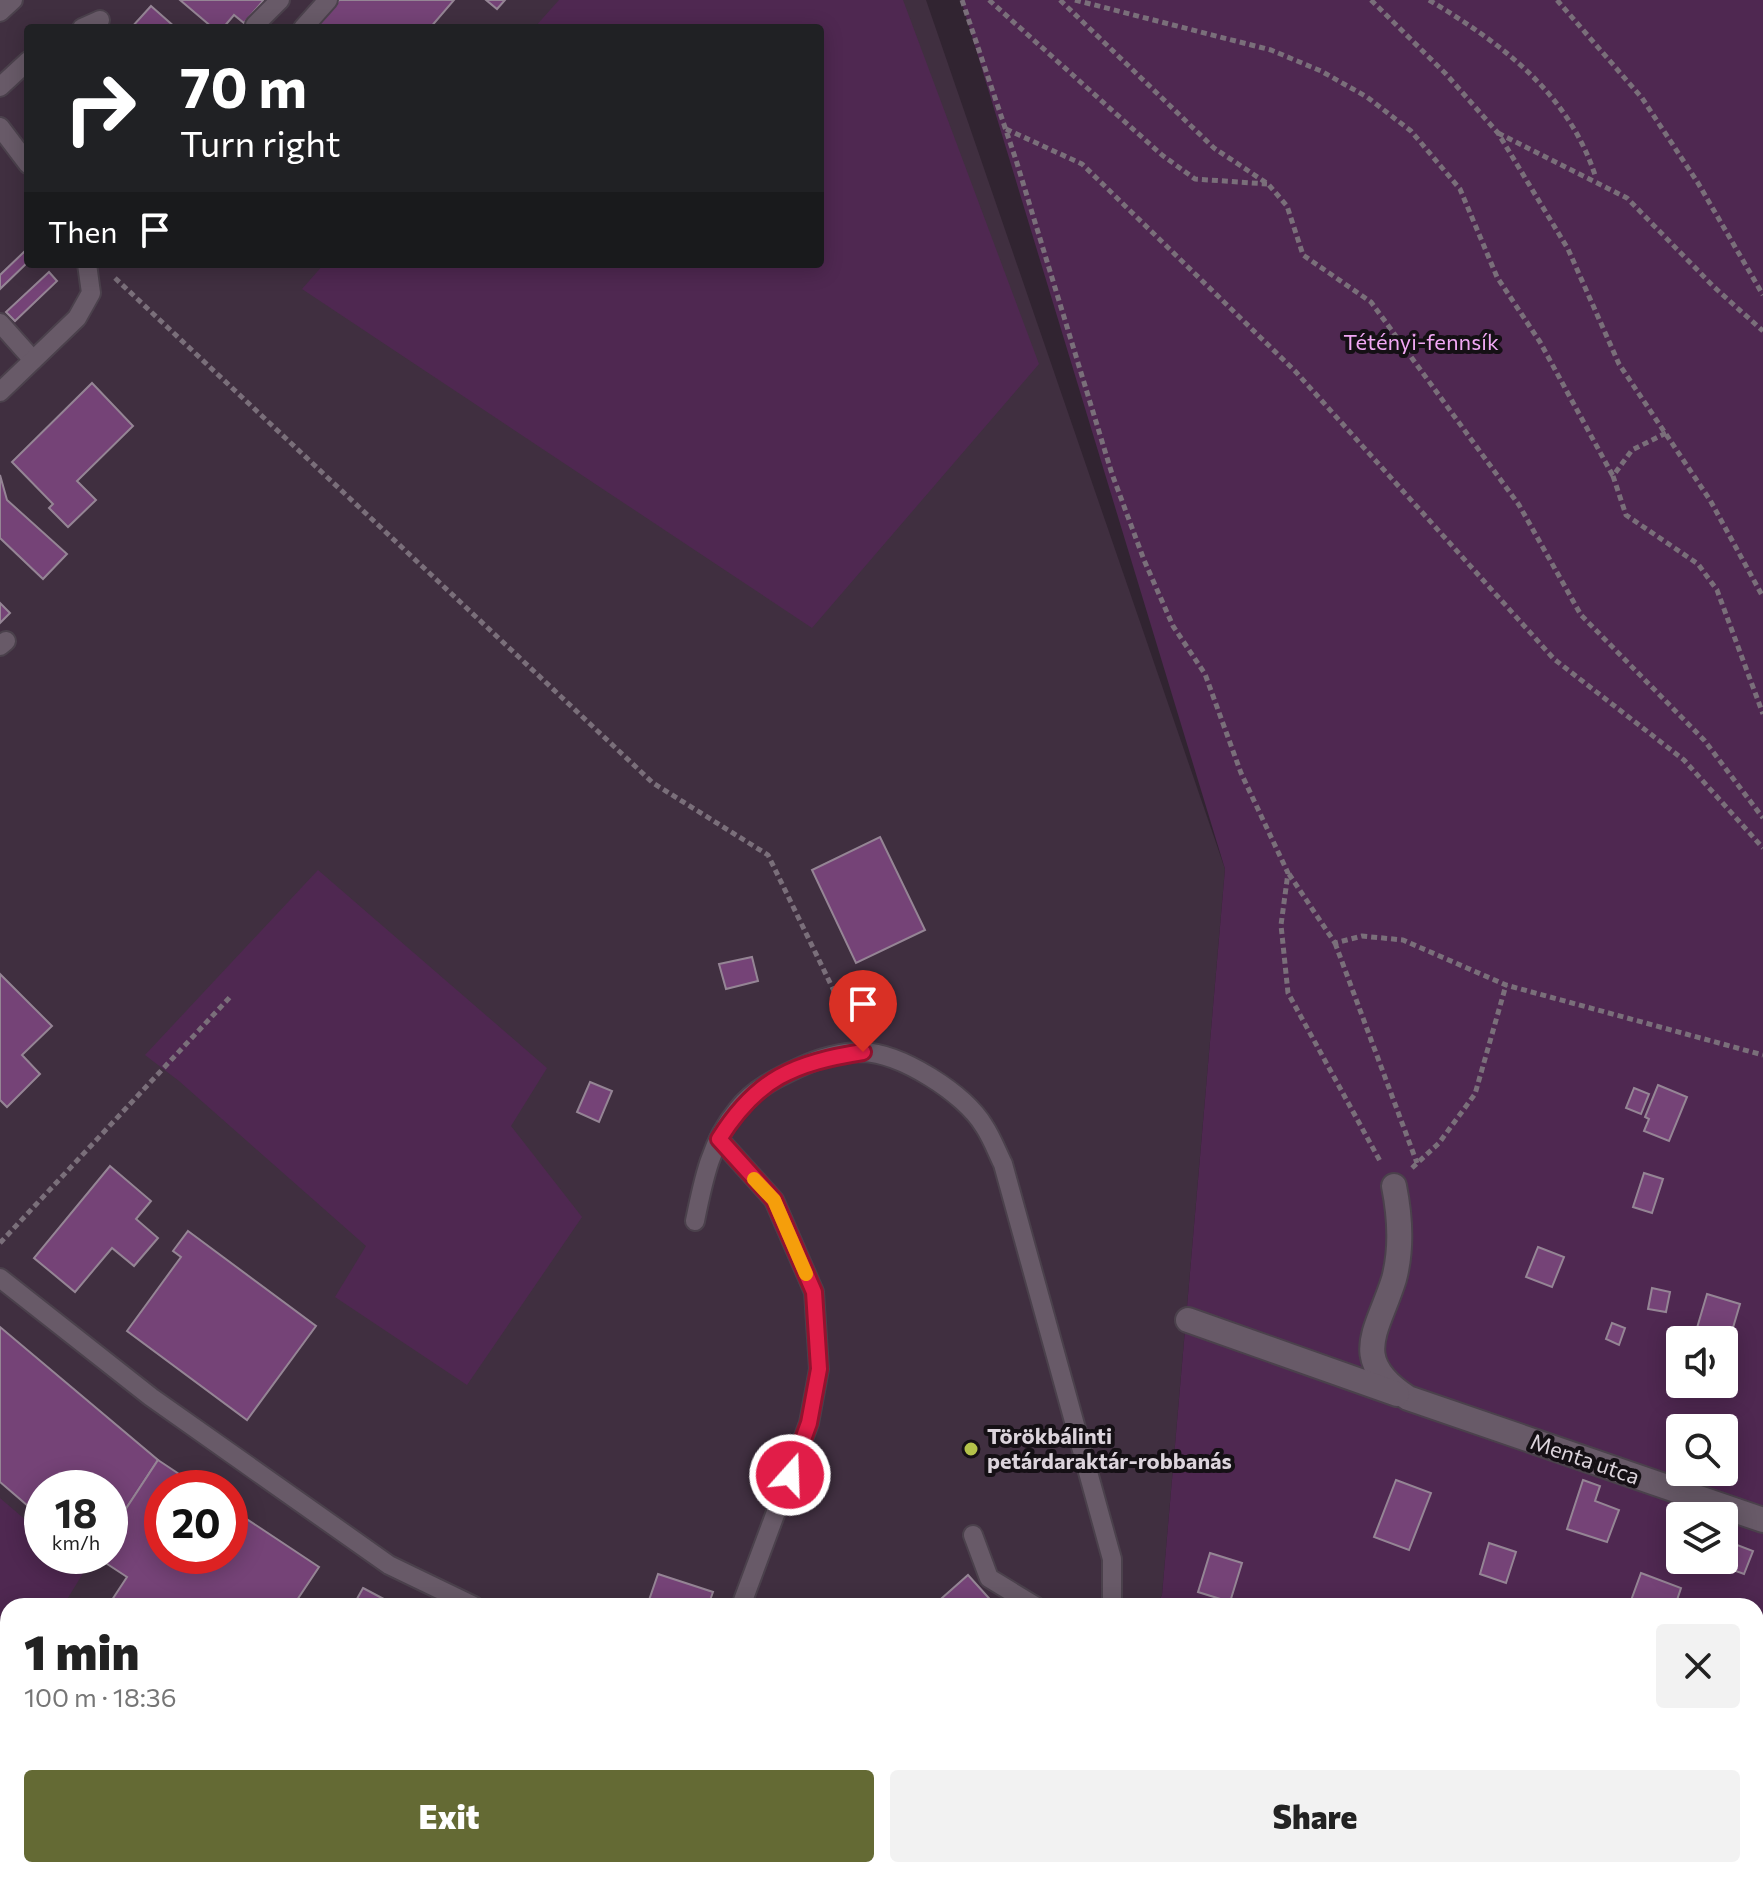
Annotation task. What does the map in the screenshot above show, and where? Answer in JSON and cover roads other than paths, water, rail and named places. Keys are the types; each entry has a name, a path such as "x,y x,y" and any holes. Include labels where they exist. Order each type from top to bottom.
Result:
{"street":[{"name":"Menta utca","path":"1394,1186 1400,1219 1395,1277 1371,1339 1372,1361 1383,1376 1408,1398"},
{"name":"Menta utca","path":"1188,1320 1763,1520"}],"lane":[{"path":"0,12 13,0"},
{"path":"256,24 280,0"},
{"path":"307,24 328,0"},
{"path":"91,24 100,20"},
{"path":"0,87 24,65"},
{"path":"0,127 24,159"},
{"path":"0,392 77,318 91,293 88,268"},
{"path":"0,323 33,360"},
{"path":"695,1221 704,1173 719,1139 739,1107 773,1079 816,1059 863,1052 906,1062 954,1094 983,1124 1003,1164 1112,1559 1112,1598"},
{"path":"719,1139 774,1200 814,1292 819,1369 809,1423 744,1598"},
{"path":"0,1278 151,1397 389,1565 457,1598"},
{"path":"973,1535 989,1578 1022,1598"}],"place":[{"name":"Törökbálinti petárdaraktár-robbanás","path":"971,1449"}],"park label":[{"name":"Tétényi-fennsík","path":"1421,342"}]}
